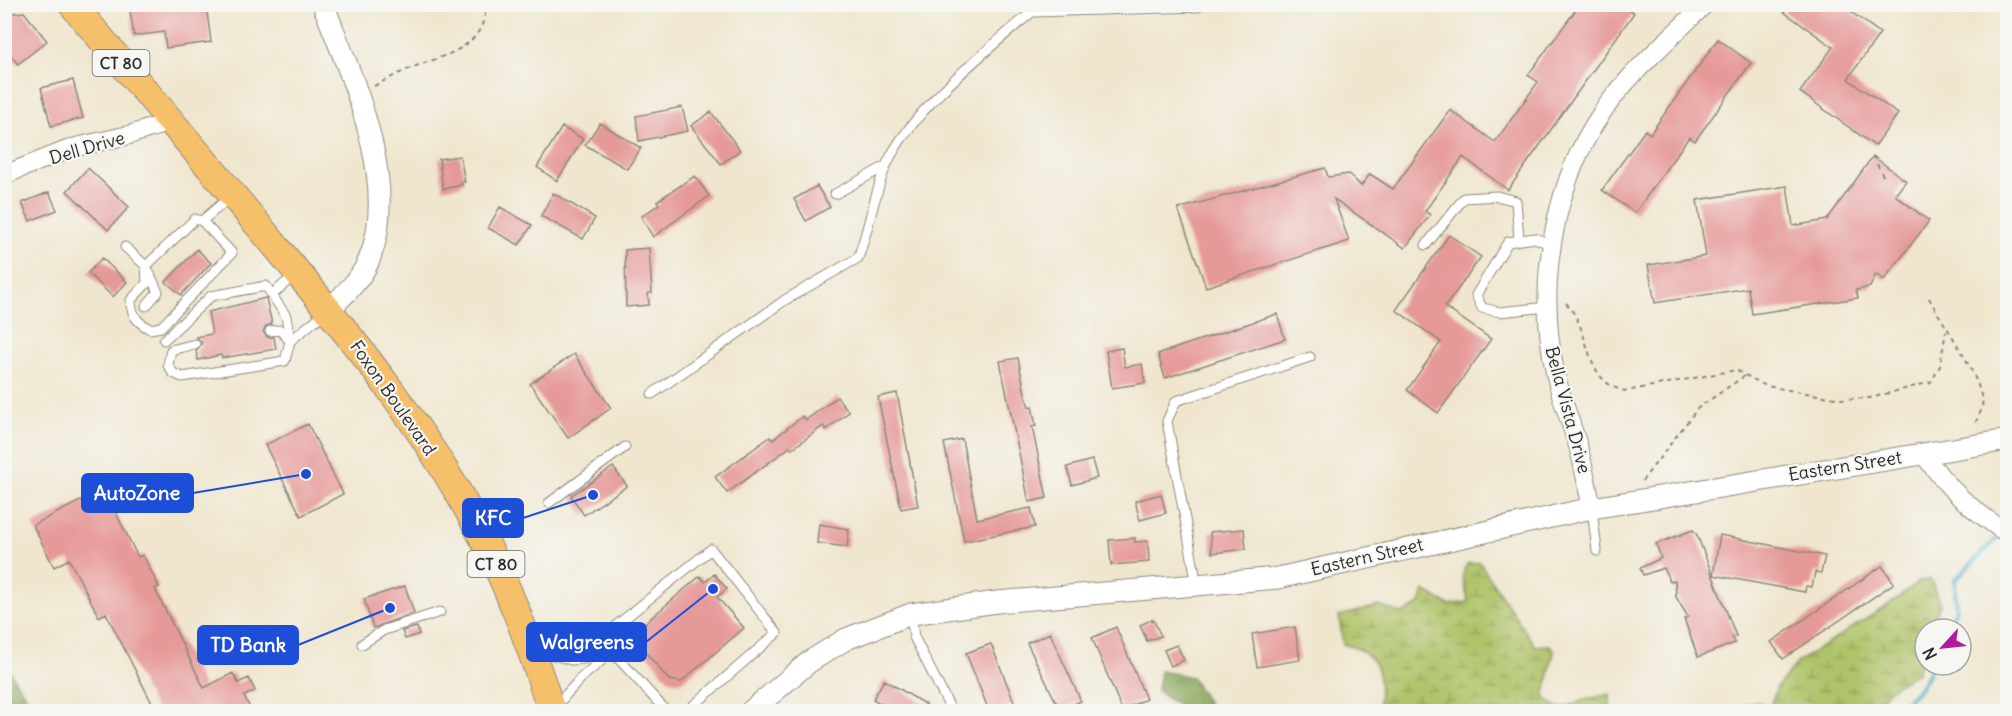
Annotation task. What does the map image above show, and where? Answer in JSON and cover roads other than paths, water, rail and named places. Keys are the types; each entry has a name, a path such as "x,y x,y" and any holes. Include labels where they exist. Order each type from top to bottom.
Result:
{"main road":[{"name":"CT 80","path":"72,4 170,122"},
{"name":"Foxon Boulevard","path":"170,122 329,309 378,374 451,481 492,556 531,648 552,711"}],"street":[{"path":"323,4 358,95 375,161 378,213 369,261 356,281 329,309"},
{"name":"Bella Vista Drive","path":"1592,508 1578,446 1557,381 1547,307 1552,245 1558,213 1575,166 1609,104 1627,81 1705,4"},
{"name":"Dell Drive","path":"4,175 72,148 129,135 170,122"},
{"name":"Eastern Street","path":"750,711 809,662 846,639 911,614 997,602 1278,578 1592,508 2007,440"},
{"path":"1923,453 1947,487 1981,516 2007,534"}],"lane":[{"path":"652,394 785,300 858,258 886,166 913,125 948,87 1041,4"},
{"path":"1032,12 1198,7 1200,4"},
{"path":"835,194 886,166"},
{"path":"202,221 232,194"},
{"path":"1426,245 1464,198 1497,196 1516,201 1519,239"},
{"path":"195,219 202,221 232,253 161,327 150,329 139,323 131,312 131,300 147,283 146,267 195,219"},
{"path":"1547,307 1500,312 1482,308 1476,295 1508,242 1535,238 1552,245"},
{"path":"125,247 146,267 158,292 146,306"},
{"path":"273,294 298,273"},
{"path":"164,340 211,296 266,286 286,316 290,341 285,360 182,377 173,373 168,365 171,350 195,345"},
{"path":"290,341 329,309"},
{"path":"270,331 280,330 290,341"},
{"path":"1197,585 1167,422 1176,401 1310,357"},
{"path":"549,503 625,447"},
{"path":"1592,508 1597,551"},
{"path":"552,711 582,677 601,661 612,631 618,624 711,549 777,633 686,711"},
{"path":"362,644 384,630 440,612"},
{"path":"911,614 914,637 952,711"},
{"path":"531,648 571,660 583,659 608,647"},
{"path":"608,647 667,711"}],"waterway":[{"path":"1952,617 1956,609 1955,580 2001,534"},
{"path":"1890,712 1904,704 1926,677"}],"place":[{"name":"AutoZone","path":"306,474"},
{"name":"KFC","path":"593,495"},
{"name":"Walgreens","path":"713,589"},
{"name":"TD Bank","path":"390,608"}]}
